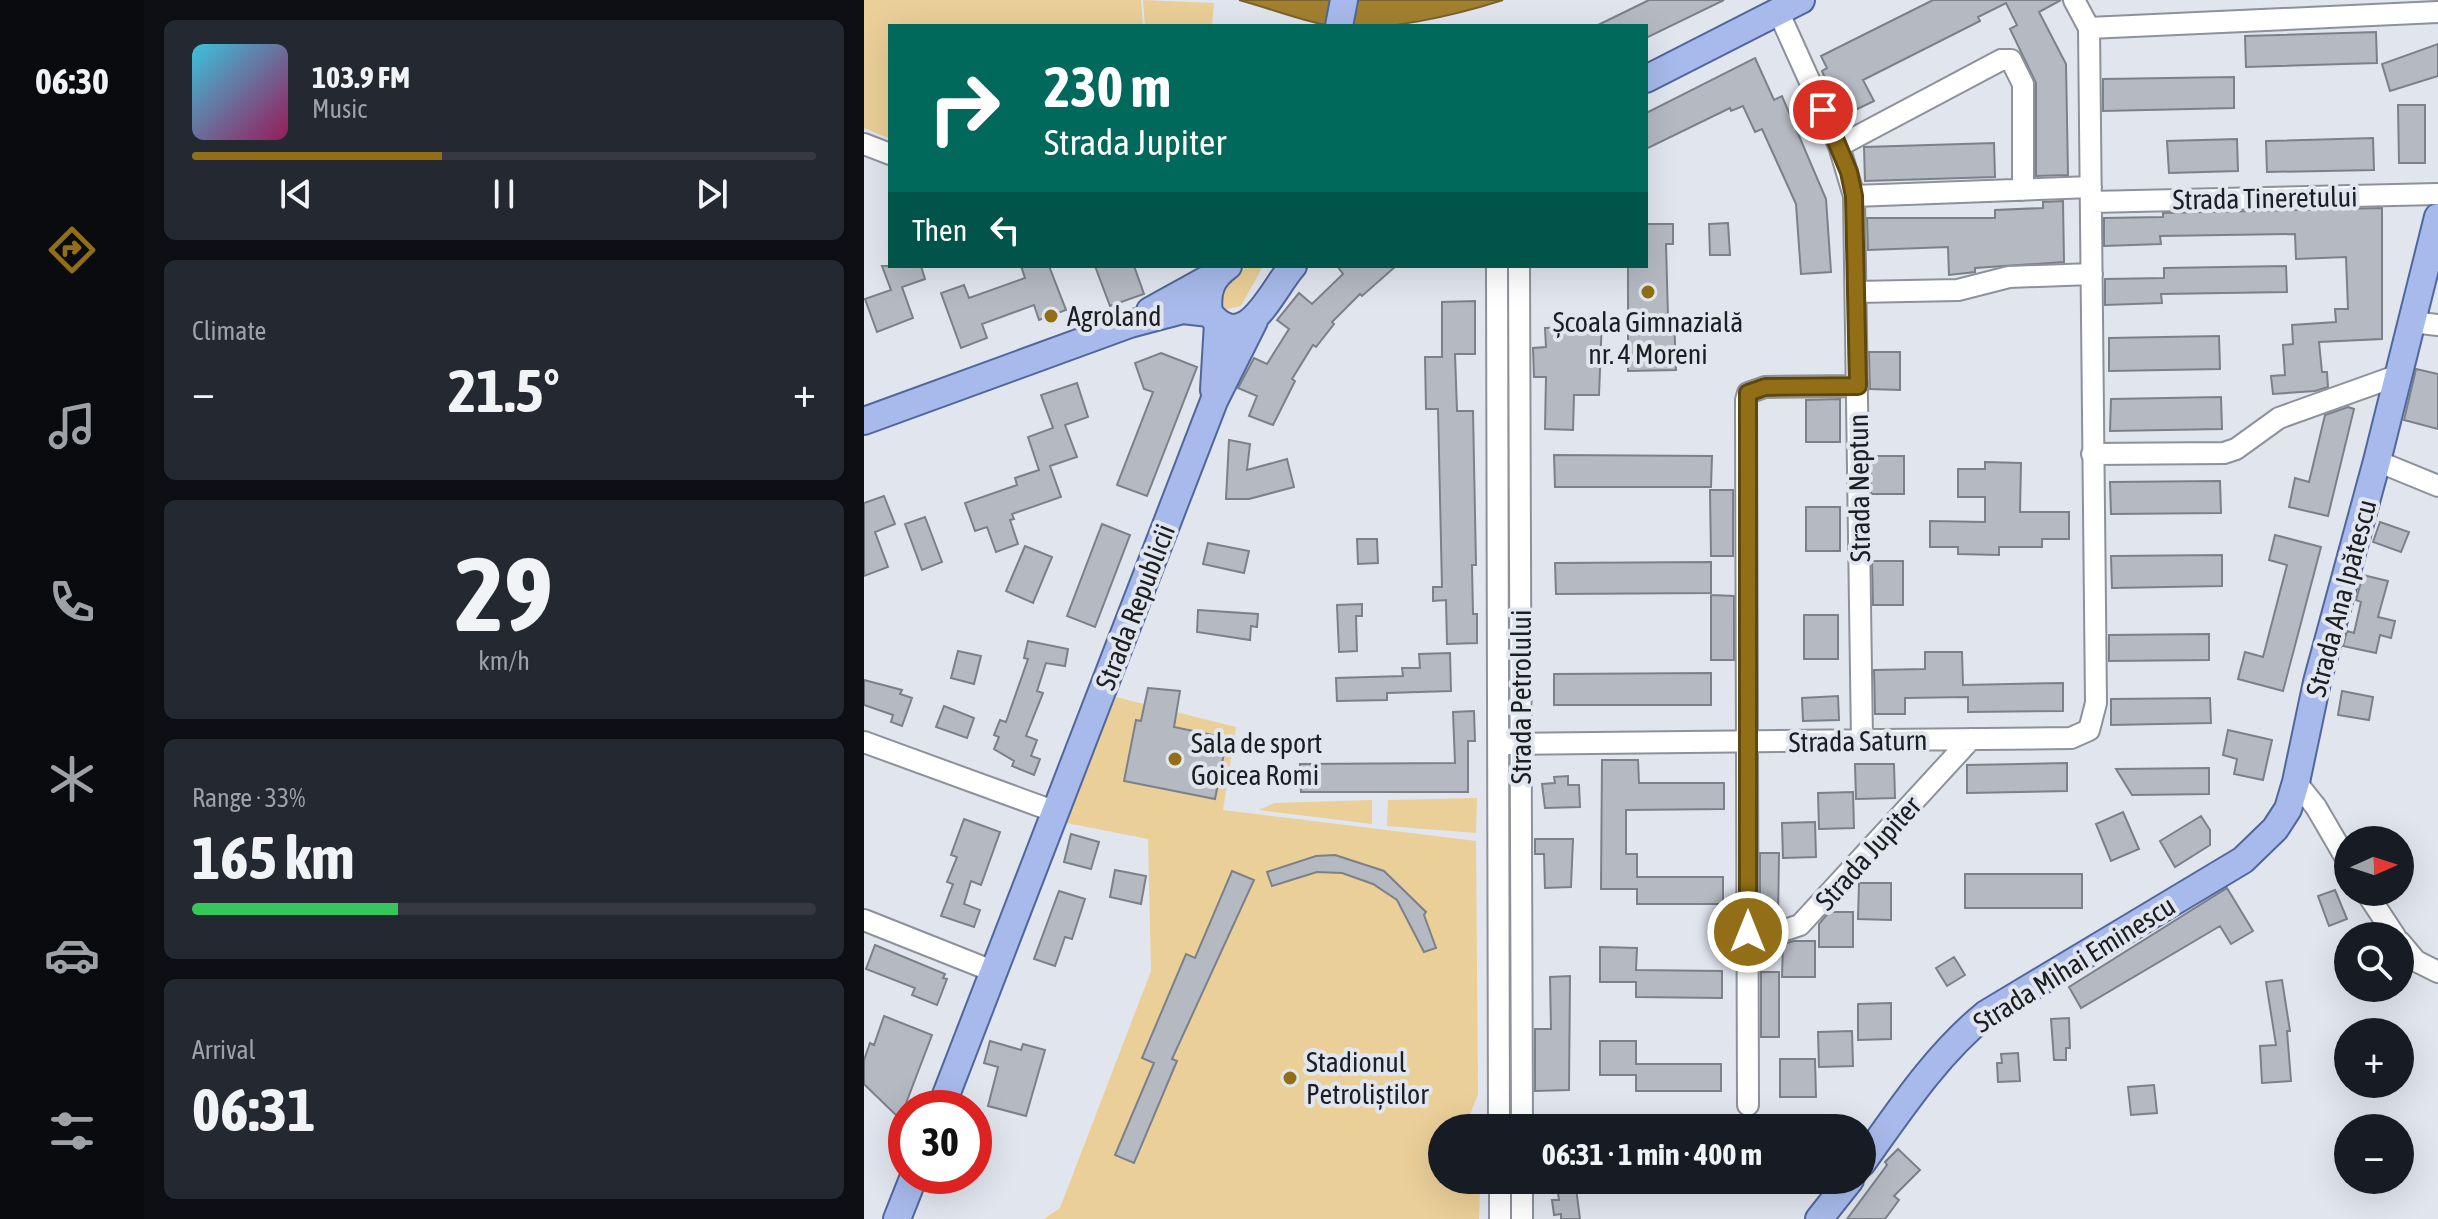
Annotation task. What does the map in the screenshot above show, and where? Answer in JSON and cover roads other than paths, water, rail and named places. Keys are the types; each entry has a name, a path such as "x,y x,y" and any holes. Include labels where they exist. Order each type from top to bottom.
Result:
{"main road":[{"path":"1339,24 1344,0"},
{"path":"1648,78 1789,6"},
{"name":"Strada Ana Ipătescu","path":"2296,782 2317,682 2399,375 2425,323 2438,217"},
{"name":"Strada Republicii","path":"948,1090 1214,401 1254,321 1292,268"},
{"path":"1130,324 1179,292 1222,270"},
{"name":"Strada Republicii","path":"1214,401 1217,350 1209,288 1222,270"},
{"path":"864,421 1173,311 1244,326 1254,321"},
{"path":"1173,311 1199,323 1217,350"},
{"name":"Strada Mihai Eminescu","path":"1876,1144 1940,1057 1962,1034 1986,1014 2243,860 2275,829 2288,809 2296,782"},
{"path":"897,1219 907,1194"},
{"path":"1819,1219 1839,1194"}],"street":[{"path":"2074,0 2096,28"},
{"path":"2088,0 2096,28 2091,195 2092,454 2224,453 2236,449 2279,418 2399,375"},
{"name":"Strada Neptun","path":"1789,6 1854,196 1862,740"},
{"path":"2096,28 2438,12"},
{"path":"1839,146 2001,60 2011,60 2023,84 2023,190"},
{"path":"864,144 888,153"},
{"name":"Strada Tineretului","path":"1854,196 2023,190 2091,195 2438,194"},
{"name":"Strada Petrolului","path":"1497,268 1499,1114"},
{"name":"Strada Petrolului","path":"1519,268 1522,1114"},
{"path":"1857,292 1958,290 2009,277 2092,274"},
{"path":"1748,1105 1748,393 1765,387 1858,386"},
{"name":"Strada Saturn","path":"1499,744 2080,736 2094,721 2096,703 2092,454"},
{"path":"2377,461 2438,486"},
{"path":"1499,521 1521,520"},
{"name":"Strada Jupiter","path":"1748,932 1779,932 1800,925 1971,739"},
{"path":"864,742 1056,812"},
{"path":"2296,782 2316,807 2334,838"},
{"path":"864,920 995,972"},
{"path":"2414,959 2438,972"},
{"path":"1500,1194 1500,1219"},
{"path":"1522,1194 1522,1219"}],"place":[{"name":"Școala Gimnazială nr. 4 Moreni","path":"1648,292"},
{"name":"Agroland","path":"1051,316"},
{"name":"Sala de sport Goicea Romi","path":"1175,759"},
{"name":"Stadionul Petroliștilor","path":"1290,1078"}]}
